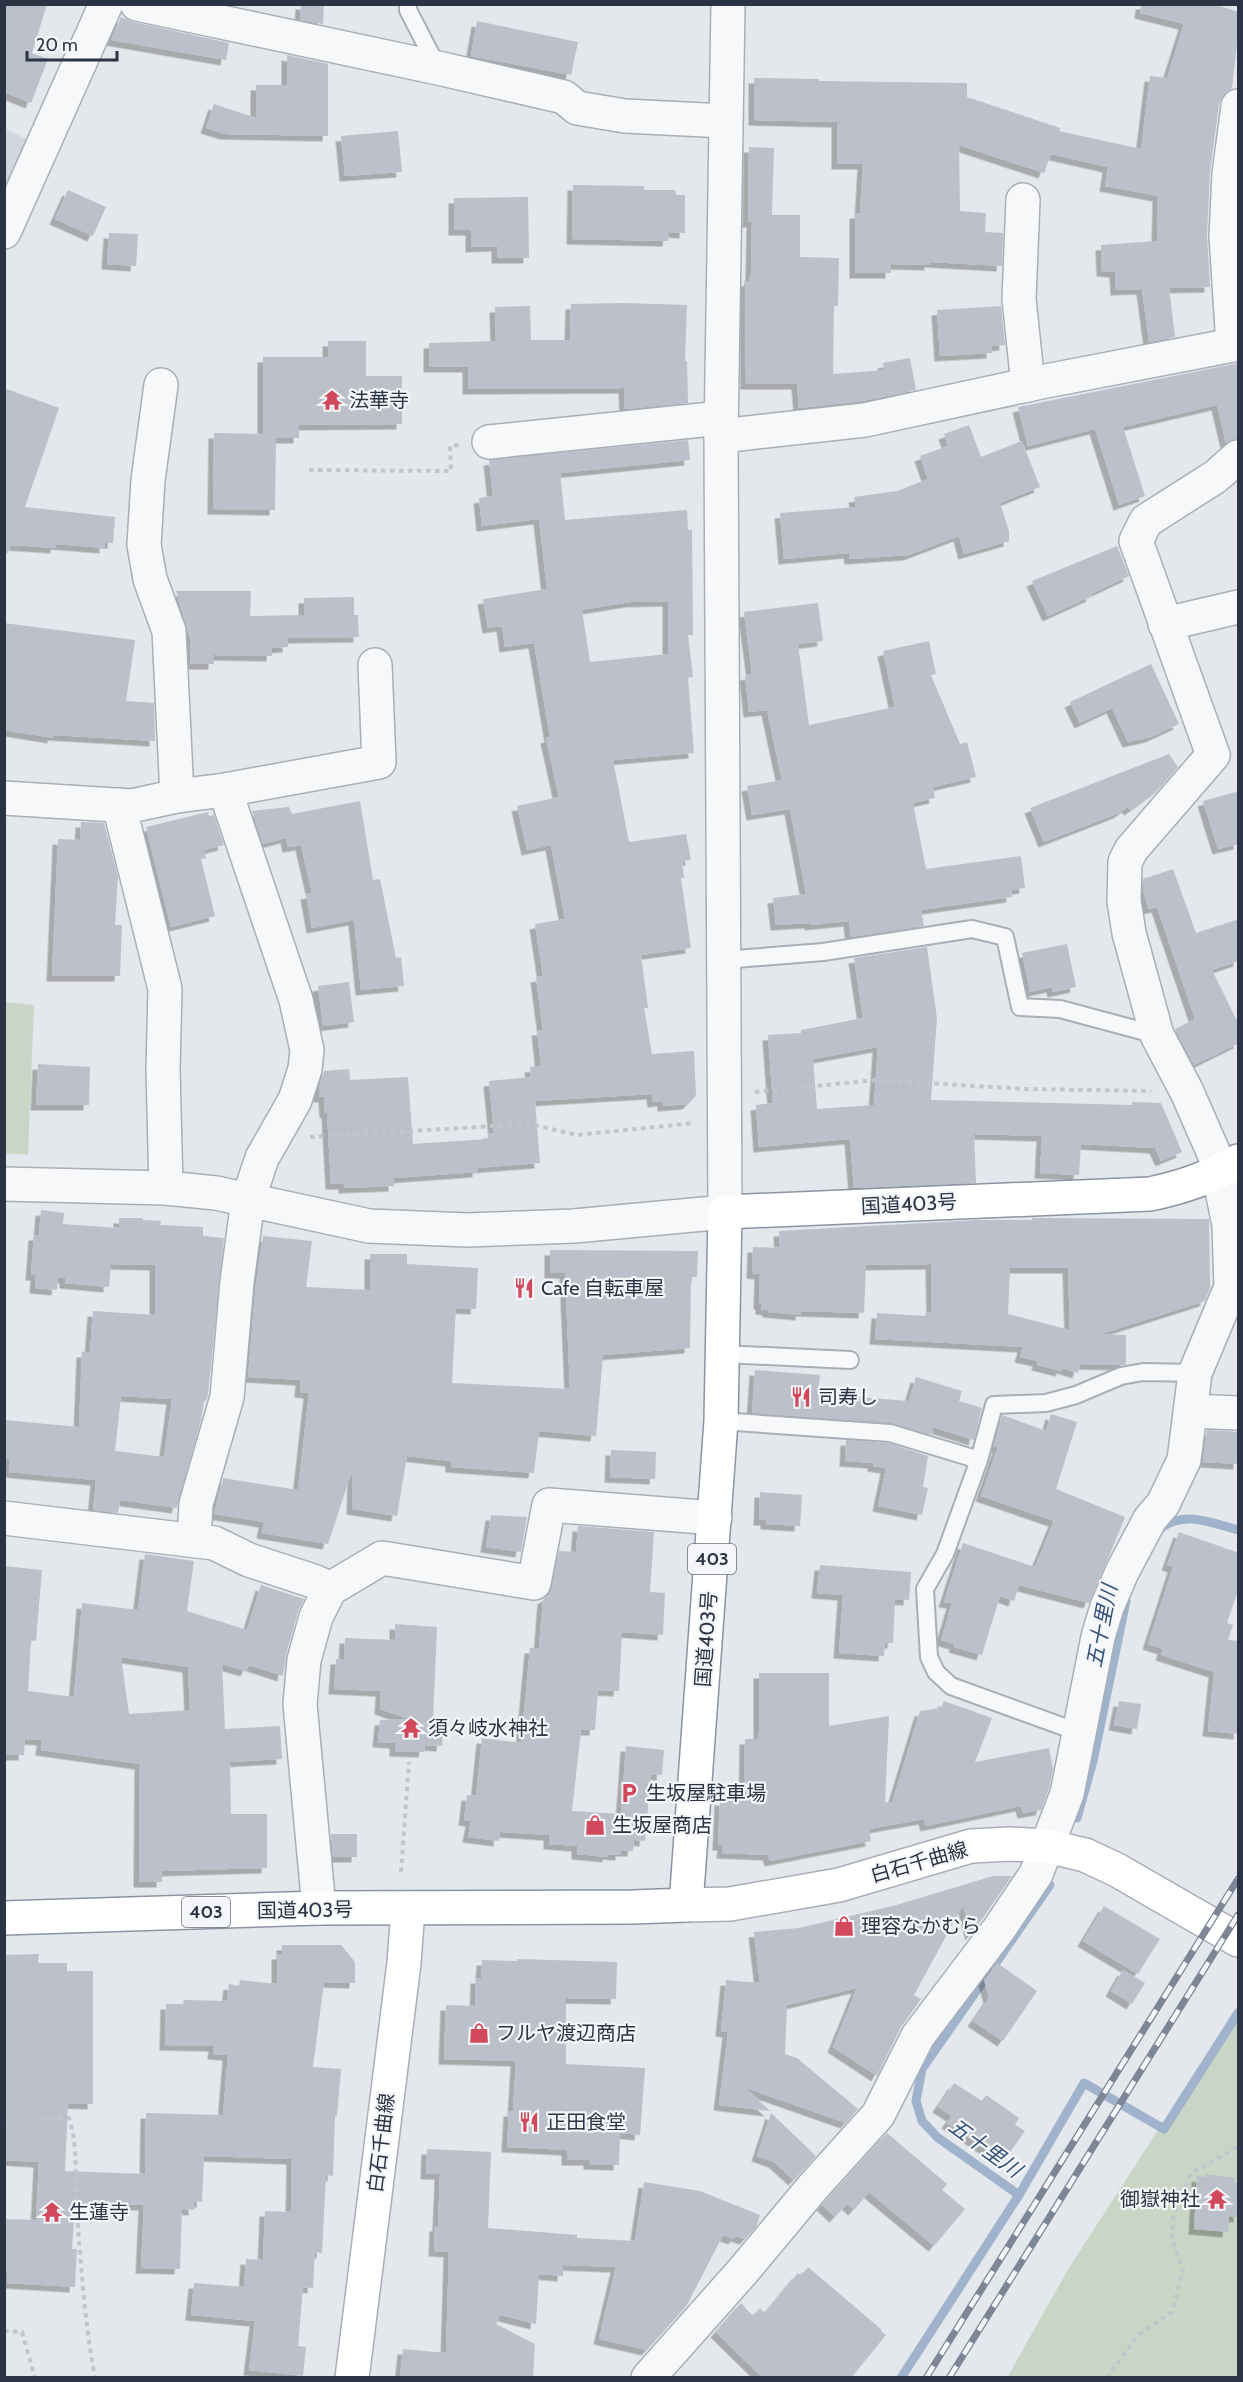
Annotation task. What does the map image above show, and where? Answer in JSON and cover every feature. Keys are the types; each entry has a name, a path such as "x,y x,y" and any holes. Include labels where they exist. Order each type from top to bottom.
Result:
{"main road":[{"name":"国道403号","path":"4,1918 319,1908 686,1905 721,1421 725,1212 1150,1194 1211,1177 1229,1167"},
{"name":"白石千曲線","path":"686,1905 730,1904 828,1887 971,1846 1010,1844 1047,1846 1085,1855 1117,1870 1239,1940"},
{"name":"白石千曲線","path":"352,2378 404,1963 408,1908"}],"street":[{"path":"4,232 106,4"},
{"path":"137,4 564,97 577,108 625,116 725,121"},
{"path":"4,1184 166,1188 216,1193 369,1226 467,1230 574,1226 725,1212 721,427 728,4"},
{"path":"489,442 865,420 1236,344 1226,236 1229,174 1239,106"},
{"path":"1023,200 1019,299 1028,385"},
{"path":"161,385 148,480 144,545 150,579 169,631 177,796"},
{"path":"648,2378 878,2115 918,2036 1018,1902 1036,1874 1067,1794 1078,1732 1107,1607 1122,1572 1150,1519 1163,1504 1184,1460 1195,1373 1231,1287 1229,1167 1215,1156 1187,1092 1157,1035 1129,933 1124,901 1125,862 1131,850 1213,755 1136,541 1146,520 1215,477 1239,458"},
{"path":"1165,624 1239,607"},
{"path":"4,798 131,806 177,796 225,790 379,762 375,666"},
{"path":"194,1540 196,1504 227,1397 237,1282 248,1200 262,1158 295,1100 305,1069 307,1050 296,1000 225,790"},
{"path":"119,805 165,989 162,1069 166,1188"},
{"path":"1191,1411 1239,1413"},
{"path":"319,1908 300,1704 304,1660 316,1617 330,1589 382,1558 534,1583 549,1506 715,1518"},
{"path":"4,1518 214,1543 249,1560 316,1582 330,1589"}],"lane":[{"path":"410,10 438,68"},
{"path":"723,960 823,952 972,929 1005,937 1020,1007 1060,1009 1157,1035"},
{"path":"723,1354 850,1360"},
{"path":"1078,1732 951,1686 936,1672 929,1657 925,1589 945,1554 979,1460 994,1406 1046,1403 1076,1395 1121,1376 1143,1372 1195,1373"},
{"path":"721,1421 890,1433 979,1460"}],"path":[{"path":"309,470 451,471 450,446 489,442"},
{"path":"273,1140 529,1124 577,1135 876,1080 1026,1089 1187,1092"},
{"path":"401,1872 410,1762"},
{"path":"4,2121 69,2118 74,2133 77,2211 89,2343 95,2378"},
{"path":"1107,2378 1137,2336 1172,2312 1183,2270 1172,2239 1173,2217 1191,2173 1239,2147"},
{"path":"4,2331 22,2332 34,2378"}],"shaded area":[{"path":"5,128 31,142 5,203"}],"green space":[{"path":"5,1002 34,1005 28,1155 5,1153"},
{"path":"1238,2006 1238,2377 1007,2378 1067,2271"}],"building":[{"path":"4,4 47,4 32,53 48,59 31,103 4,92"},
{"path":"301,4 324,4 323,24 300,20"},
{"path":"1141,4 1213,4 1239,12 1239,45 1237,44 1232,88 1224,94 1219,104 1210,172 1207,235 1210,287 1169,288 1175,337 1149,342 1142,289 1116,290 1115,272 1102,271 1101,245 1157,241 1158,196 1105,186 1108,167 1051,154 1044,173 959,145 960,211 986,213 985,232 1003,233 1002,266 930,262 930,265 891,264 891,273 855,273 855,213 860,213 863,164 837,164 837,122 754,120 754,78 967,83 967,97 1060,128 1059,131 1141,149 1150,76 1167,78 1184,24 1140,13"},
{"path":"121,17 133,22 229,43 226,60 111,40"},
{"path":"477,21 578,42 571,75 471,56"},
{"path":"287,55 328,64 328,136 225,134 206,128 214,104 256,118 256,85 287,85"},
{"path":"398,131 402,172 345,176 341,136"},
{"path":"749,147 774,148 772,215 800,215 800,257 839,258 838,306 834,306 833,374 884,370 883,363 910,358 916,390 862,401 799,408 797,384 746,384 745,281 749,281 751,274 752,222 748,222"},
{"path":"573,185 644,186 644,190 675,190 676,195 685,195 685,233 669,232 668,241 572,239"},
{"path":"68,190 106,207 93,236 55,219"},
{"path":"528,197 529,258 497,258 497,246 471,247 471,230 454,230 454,198"},
{"path":"109,233 138,234 136,266 107,264"},
{"path":"571,304 687,305 685,361 687,361 688,403 625,409 624,388 468,389 468,367 429,367 429,343 496,341 495,307 530,306 531,340 570,340"},
{"path":"1001,306 1005,345 992,346 992,353 940,356 937,310"},
{"path":"328,341 366,341 366,376 402,376 402,424 299,425 299,438 276,438 275,510 213,509 214,433 263,434 263,357 328,357"},
{"path":"1239,363 1239,439 1226,443 1217,405 1123,427 1145,496 1119,505 1095,429 1028,446 1018,407"},
{"path":"4,388 59,408 25,507 115,517 113,543 105,543 105,548 56,544 56,548 11,545 7,554 4,553"},
{"path":"969,425 981,457 1022,441 1040,487 1000,503 1009,531 1009,541 964,554 959,536 909,555 850,559 849,553 784,559 780,513 856,507 854,497 897,491 928,479 920,456 948,446 944,434"},
{"path":"688,440 690,460 560,473 565,520 687,510 688,530 692,530 693,635 688,635 693,677 688,678 694,753 613,760 629,842 686,834 691,860 682,861 684,878 681,878 691,948 641,955 648,1008 644,1008 652,1054 694,1051 696,1096 688,1104 663,1106 663,1101 653,1102 652,1094 535,1101 540,1163 478,1168 478,1172 394,1178 394,1186 344,1188 344,1184 331,1184 327,1112 325,1113 324,1097 319,1097 324,1071 349,1069 350,1080 408,1077 413,1144 488,1139 488,1133 494,1133 489,1081 531,1077 530,1067 541,1066 537,1030 543,1030 536,977 543,976 535,924 565,919 551,845 527,850 517,806 559,797 546,738 550,737 534,643 505,647 502,626 488,628 483,599 547,589 539,519 482,526 479,498 493,496 489,460","holes":["668,601 668,654 590,662 582,610 630,602"]},
{"path":"1117,546 1129,576 1048,616 1032,581"},
{"path":"176,591 251,591 250,616 304,615 304,598 354,597 354,615 358,615 359,637 288,638 288,647 272,648 272,656 214,655 214,664 190,664 190,638"},
{"path":"818,603 823,641 798,644 809,725 895,707 883,651 929,641 936,674 931,675 960,744 967,742 976,777 933,787 935,798 913,803 926,869 1021,856 1025,888 1011,890 1012,897 921,910 924,926 851,937 849,921 810,925 810,923 776,925 773,898 806,894 790,809 752,815 747,786 782,780 767,710 749,712 745,675 752,674 744,612"},
{"path":"4,623 135,640 126,701 154,703 155,741 53,735 53,738 4,730"},
{"path":"1151,664 1179,724 1151,737 1128,742 1112,708 1080,723 1070,702"},
{"path":"1169,754 1178,767 1161,787 1130,810 1127,807 1119,813 1044,842 1030,808"},
{"path":"1239,791 1239,844 1218,849 1203,801"},
{"path":"360,801 373,880 380,879 396,958 401,957 404,986 361,990 354,920 312,928 306,894 312,893 301,845 288,847 286,838 263,844 252,811 289,807 292,814"},
{"path":"208,812 209,816 214,815 224,845 204,850 206,858 201,859 215,916 171,927 146,827"},
{"path":"81,822 104,823 118,877 115,925 122,925 120,976 52,976 58,839 80,840"},
{"path":"1173,869 1196,933 1239,919 1239,961 1212,970 1239,1025 1239,1043 1194,1065 1175,1029 1195,1019 1157,907 1149,909 1143,891 1143,879"},
{"path":"1067,944 1076,987 1053,992 1052,987 1030,992 1022,953"},
{"path":"927,947 937,1019 931,1100 1132,1105 1132,1102 1161,1103 1182,1152 1161,1161 1155,1148 1081,1144 1079,1175 1040,1173 1042,1136 974,1134 976,1183 854,1188 850,1139 759,1147 756,1105 773,1103 768,1035 801,1033 801,1030 863,1018 854,958","holes":["878,1047 874,1105 817,1109 813,1059"]},
{"path":"349,982 354,1022 323,1026 318,986"},
{"path":"38,1064 90,1067 89,1105 36,1105"},
{"path":"41,1210 64,1213 63,1224 119,1228 119,1218 143,1218 143,1220 161,1221 160,1225 203,1227 203,1236 224,1238 208,1394 204,1401 177,1508 120,1500 118,1513 93,1510 96,1480 9,1472 10,1459 4,1458 4,1420 79,1427 82,1352 90,1352 93,1311 155,1315 155,1265 111,1264 109,1287 65,1283 65,1278 58,1277 57,1290 35,1288 36,1275 31,1275 34,1235 39,1235","holes":["121,1396 172,1399 164,1457 115,1451"]},
{"path":"1032,1218 1209,1219 1210,1288 1205,1301 1101,1334 1126,1335 1126,1365 1080,1364 1078,1373 1062,1368 1061,1371 1037,1365 1038,1361 1020,1357 1023,1347 875,1339 877,1313 925,1316 926,1312 932,1312 931,1264 866,1265 864,1313 801,1311 801,1315 768,1312 768,1310 761,1309 761,1304 759,1304 760,1274 752,1273 753,1247 780,1248 779,1231 978,1220 1032,1220","holes":["1010,1268 1068,1268 1070,1330 1008,1314"]},
{"path":"263,1236 312,1241 306,1287 370,1290 370,1254 407,1254 407,1264 478,1268 476,1309 456,1308 452,1383 570,1389 565,1273 550,1273 550,1250 698,1251 697,1277 691,1277 690,1348 603,1355 596,1436 539,1431 534,1473 451,1467 451,1461 407,1456 397,1516 352,1509 353,1475 351,1474 328,1544 262,1533 264,1522 214,1514 223,1478 298,1490 309,1393 300,1392 301,1380 248,1377 256,1284"},
{"path":"755,1370 820,1375 818,1394 909,1401 916,1377 962,1391 959,1401 982,1408 974,1440 933,1427 932,1435 891,1423 752,1413"},
{"path":"1051,1414 1077,1422 1056,1489 1125,1517 1110,1554 1089,1603 1019,1585 1014,1601 1000,1596 982,1655 954,1647 955,1644 941,1640 952,1603 944,1602 963,1543 1035,1567 1054,1521 981,1496 998,1447 994,1446 1002,1415 1046,1431"},
{"path":"1207,1430 1239,1432 1239,1464 1203,1462"},
{"path":"846,1440 888,1443 928,1456 923,1487 928,1488 922,1515 878,1506 886,1468 873,1466 873,1463 845,1461"},
{"path":"611,1450 656,1452 655,1479 610,1477"},
{"path":"760,1492 802,1495 800,1526 766,1524 766,1520 759,1520"},
{"path":"491,1515 527,1517 521,1552 486,1547"},
{"path":"578,1526 654,1532 650,1592 665,1593 663,1635 622,1632 619,1691 598,1690 595,1730 581,1730 572,1811 621,1814 626,1746 664,1750 662,1775 651,1774 645,1841 634,1840 633,1851 621,1851 621,1855 608,1854 608,1857 577,1854 577,1846 549,1844 549,1835 500,1832 499,1841 468,1837 471,1821 464,1820 467,1795 476,1796 482,1738 521,1743 530,1648 539,1648 543,1599 549,1595 552,1587 559,1551 576,1552"},
{"path":"1179,1532 1239,1553 1239,1588 1227,1623 1233,1625 1228,1640 1239,1641 1239,1734 1208,1731 1214,1672 1161,1655 1163,1649 1148,1644 1173,1567 1167,1565"},
{"path":"145,1554 194,1561 187,1611 247,1630 261,1585 304,1599 286,1655 283,1676 249,1665 246,1671 222,1664 225,1729 280,1726 282,1759 230,1762 231,1814 267,1814 267,1868 162,1871 162,1882 139,1882 140,1764 41,1750 42,1740 25,1739 24,1755 4,1755 4,1566 42,1570 36,1641 31,1640 28,1691 74,1697 82,1603 138,1610","holes":["121,1657 188,1667 190,1710 129,1714"]},
{"path":"820,1565 911,1572 909,1600 895,1599 893,1643 885,1643 884,1656 839,1653 843,1595 817,1593"},
{"path":"395,1624 437,1627 433,1718 444,1717 442,1746 425,1745 424,1752 395,1751 395,1743 378,1742 380,1720 409,1719 380,1709 381,1691 334,1689 336,1659 344,1659 345,1638 395,1640"},
{"path":"759,1673 829,1673 829,1726 889,1716 885,1802 892,1803 920,1711 941,1708 944,1701 992,1718 975,1762 1049,1748 1053,1769 1041,1810 1023,1813 1021,1806 926,1826 924,1819 869,1829 871,1841 770,1861 768,1855 722,1853 723,1845 718,1845 720,1800 744,1802 745,1739 758,1739 759,1731"},
{"path":"1119,1701 1141,1704 1137,1729 1114,1725"},
{"path":"331,1834 357,1834 357,1857 333,1857"},
{"path":"993,1876 1012,1876 971,1935 963,1905 914,1995 921,1999 901,2027 877,2076 833,2047 857,1988 787,2005 785,2054 797,2058 858,2109 846,2123 746,2088 770,2111 719,2105 728,2032 721,2031 726,1980 760,1983 754,1932 799,1928 893,1906"},
{"path":"1104,1906 1160,1939 1138,1974 1083,1941"},
{"path":"282,1945 341,1945 355,1962 355,1983 324,1982 313,2067 341,2069 337,2116 335,2116 333,2176 326,2175 322,2253 315,2252 313,2288 303,2287 298,2346 306,2347 303,2376 249,2370 255,2321 191,2315 194,2283 244,2287 246,2259 263,2260 265,2211 291,2212 292,2159 204,2156 202,2202 194,2201 194,2210 182,2209 180,2269 141,2268 144,2205 75,2203 72,2249 77,2249 75,2287 7,2283 8,2273 4,2273 4,2219 36,2220 39,2162 4,2160 4,1955 39,1954 38,1963 67,1963 67,1971 93,1971 93,2104 68,2103 65,2171 145,2174 146,2113 223,2115 228,2055 213,2054 214,2046 165,2045 166,2004 183,2004 184,2000 227,2001 229,1984 239,1986 240,1980 277,1984 277,1954 282,1954"},
{"path":"517,1959 617,1962 616,1999 566,1998 566,2064 645,2068 640,2135 620,2133 619,2165 589,2164 589,2160 567,2160 567,2150 507,2147 509,2111 513,2111 516,2061 444,2059 446,2005 475,2006 476,1978 481,1978 482,1960 517,1961"},
{"path":"997,1963 1037,1991 1003,2041 973,2021 989,1998 984,1980"},
{"path":"1123,1970 1145,1983 1132,2004 1111,1991"},
{"path":"954,2083 982,2101 986,2095 1019,2118 1015,2125 1025,2131 1004,2161 947,2123 952,2116 938,2107"},
{"path":"771,2113 816,2156 794,2180 774,2162 757,2156"},
{"path":"887,2133 947,2184 942,2190 965,2209 934,2246 869,2192 854,2210 847,2204 835,2217 822,2205"},
{"path":"427,2149 491,2152 488,2228 577,2235 577,2238 635,2241 644,2182 700,2191 760,2215 756,2227 745,2239 736,2236 734,2239 723,2235 687,2305 647,2350 599,2339 616,2267 563,2265 563,2276 539,2274 536,2324 500,2315 496,2324 535,2344 533,2378 400,2378 403,2349 446,2353 449,2252 434,2251 435,2226 438,2226 440,2174 426,2174"},
{"name":"御嶽神社","path":"1206,2174 1235,2178 1234,2182 1239,2183 1239,2217 1229,2216 1228,2232 1194,2229 1197,2176 1206,2177"},
{"path":"808,2267 886,2335 851,2378 763,2378 716,2332 741,2303 753,2316 760,2308 765,2313 798,2273 801,2276"}],"waterway":[{"name":"五十里川","path":"1159,1530 1177,1520 1187,1519 1208,1521 1238,1530"},
{"name":"五十里川","path":"1077,1818 1093,1761 1126,1601"},
{"name":"五十里川","path":"901,2378 1019,2195 937,2137 922,2121 916,2101 922,2069 1050,1885"},
{"path":"1019,2195 1084,2083 1164,2129 1238,2013"}],"railway":[{"path":"926,2378 1238,1879"},
{"path":"949,2378 1238,1915"}],"place":[{"name":"法華寺","path":"332,400"},
{"name":"Cafe 自転車屋","path":"524,1288"},
{"name":"司寿し","path":"801,1397"},
{"name":"須々岐水神社","path":"411,1728"},
{"name":"生坂屋駐車場","path":"629,1793"},
{"name":"生坂屋商店","path":"595,1825"},
{"name":"理容なかむら","path":"844,1926"},
{"name":"フルヤ渡辺商店","path":"479,2033"},
{"name":"正田食堂","path":"529,2122"},
{"name":"御嶽神社","path":"1217,2199"},
{"name":"生蓮寺","path":"52,2212"}]}
